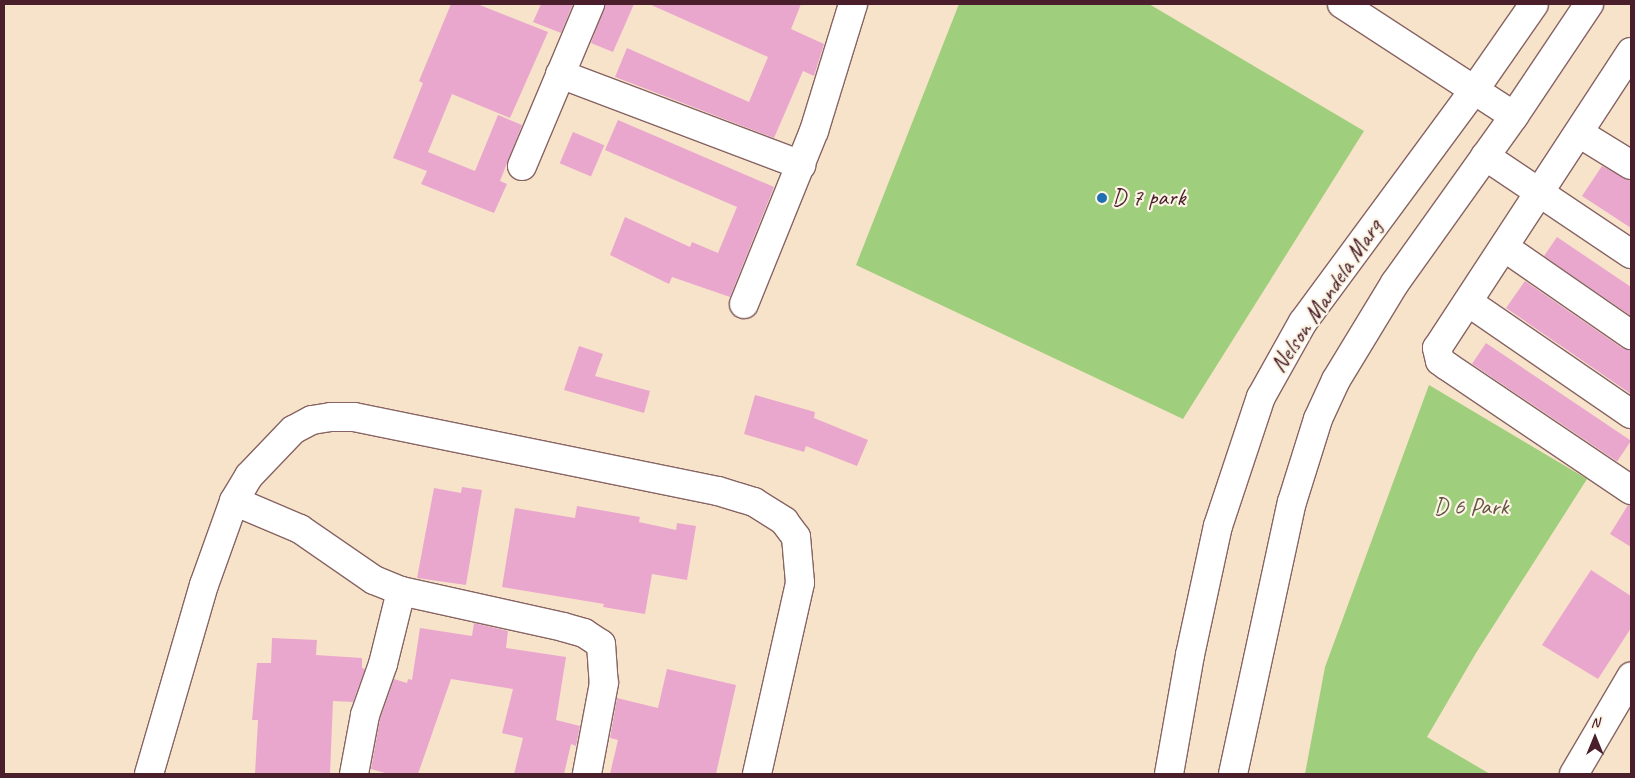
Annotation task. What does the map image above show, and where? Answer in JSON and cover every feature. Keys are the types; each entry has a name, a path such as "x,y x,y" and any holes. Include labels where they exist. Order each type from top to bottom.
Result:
{"street":[{"path":"522,166 590,4"},
{"path":"744,304 801,165 835,70 852,4"},
{"path":"1342,4 1514,116"},
{"name":"Nelson Mandela Marg","path":"1169,774 1190,655 1218,526 1261,397 1308,314 1475,89 1534,4"},
{"name":"Nelson Mandela Marg","path":"1233,774 1292,502 1318,419 1336,380 1395,283 1514,116 1588,4"},
{"path":"1631,52 1468,302 1439,342 1437,354 1440,361 1631,490"},
{"path":"560,74 801,165"},
{"path":"1579,133 1631,165"},
{"path":"1485,156 1631,254"},
{"path":"1504,247 1631,335"},
{"path":"1468,302 1631,414"},
{"path":"149,774 204,586 234,501 249,476 293,430 312,420 354,417 691,485 754,502 784,522 796,537 800,583 757,774"},
{"path":"234,501 300,529 374,580 402,591 563,627 584,633 600,644 604,683 587,774"},
{"path":"354,774 365,715 382,664 402,591"},
{"path":"1574,774 1631,677"}],"green space":[{"name":"D 7 park","path":"959,4 1149,4 1364,131 1183,419 856,265"},
{"name":"D 6 Park","path":"1429,385 1587,479 1476,653 1427,737 1490,774 1305,774 1325,667"}],"building":[{"path":"451,4 477,4 548,32 510,118 452,94 428,152 475,171 498,115 522,125 500,181 507,184 494,213 421,184 427,171 393,158 423,83 419,81"},
{"path":"541,4 573,4 561,33 533,22"},
{"path":"605,4 634,4 613,52 591,43"},
{"path":"649,4 801,4 791,29 824,44 814,76 803,71 774,138 615,77 627,48 749,102 768,57"},
{"path":"618,120 774,187 730,297 672,277 669,284 610,255 625,217 690,247 692,242 718,253 737,207 605,150"},
{"path":"573,132 604,145 591,177 560,163"},
{"path":"1602,166 1631,181 1631,228 1582,196"},
{"path":"1557,237 1631,287 1631,316 1544,256"},
{"path":"1525,281 1622,348 1631,350 1631,394 1506,308"},
{"path":"1486,343 1631,441 1617,462 1472,364"},
{"path":"579,346 603,354 595,376 650,391 644,413 564,390"},
{"path":"755,395 815,412 814,418 868,440 857,466 806,446 804,452 744,434"},
{"path":"462,487 482,490 466,585 417,578 434,488 461,493"},
{"path":"1628,505 1631,505 1631,547 1610,534"},
{"path":"577,506 640,517 639,522 676,530 677,523 696,526 687,580 652,574 645,614 603,607 604,604 502,587 515,508 575,518"},
{"path":"1591,570 1631,596 1631,628 1598,679 1542,645"},
{"path":"474,623 508,631 506,648 566,657 556,720 580,726 576,746 571,744 564,774 514,774 523,738 502,733 513,689 451,679 418,774 388,774 371,769 380,719 394,679 407,683 408,679 412,680 420,628 472,636"},
{"path":"272,638 317,640 316,655 362,658 362,668 365,669 353,702 333,701 330,774 255,774 258,720 252,720 257,663 271,663"},
{"path":"667,669 736,685 716,774 610,774 618,740 610,738 617,698 658,708"}],"place":[{"name":"D 7 park","path":"1102,198"}]}
